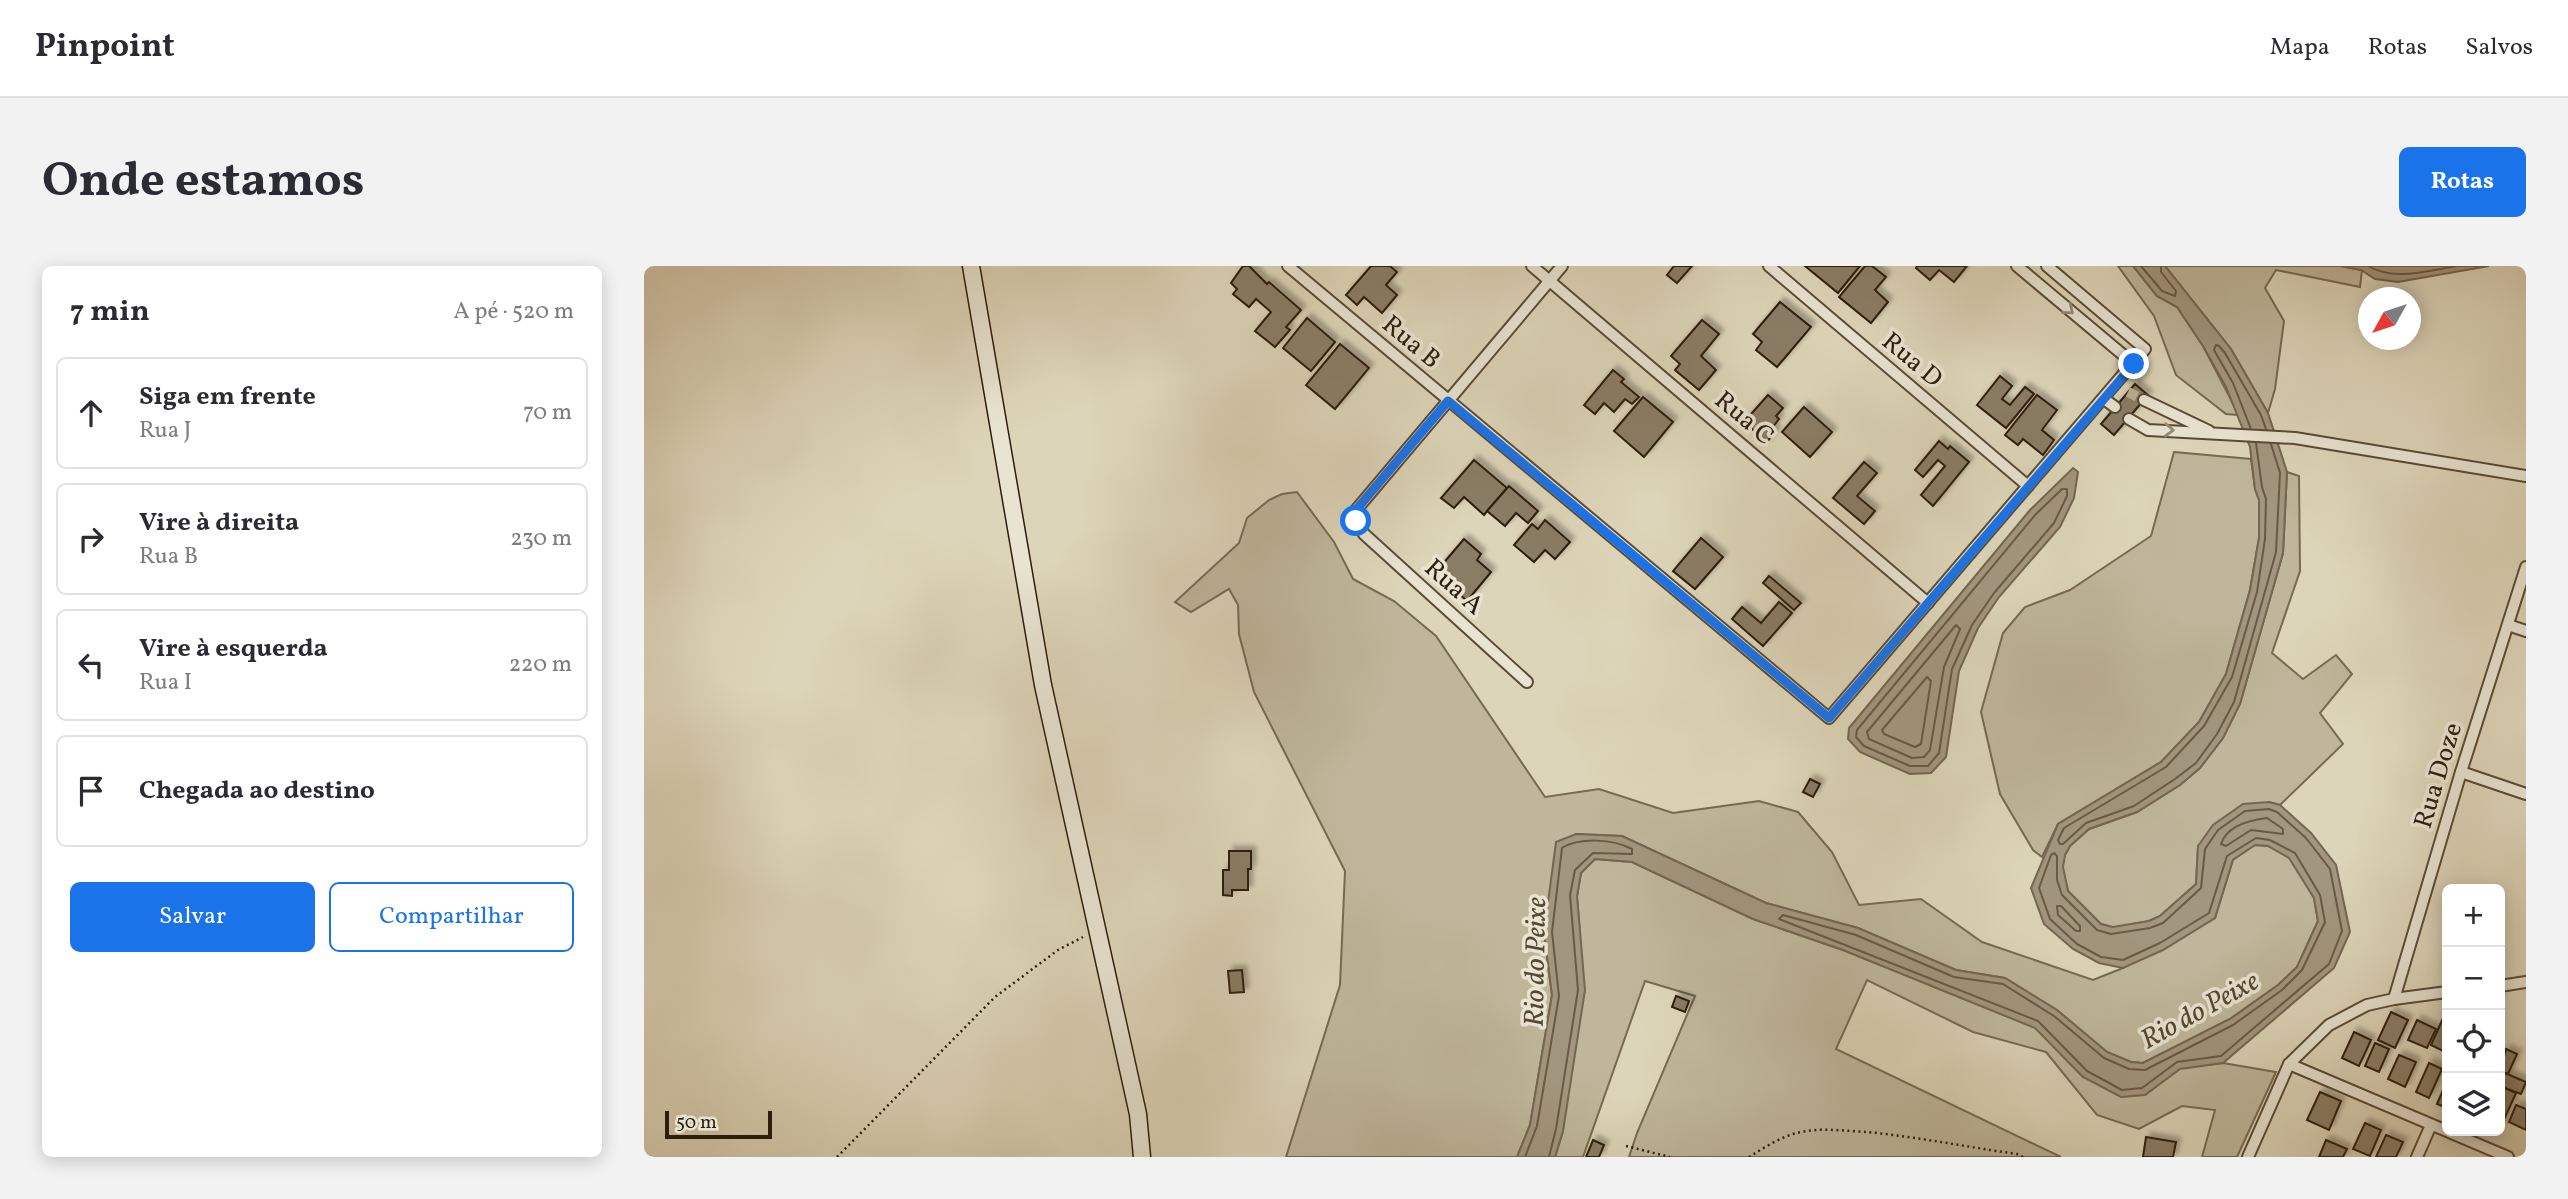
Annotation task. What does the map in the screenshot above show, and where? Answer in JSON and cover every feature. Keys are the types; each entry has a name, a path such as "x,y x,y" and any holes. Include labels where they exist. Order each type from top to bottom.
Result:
{"street":[{"path":"971,266 1043,685 1138,1114 1142,1157"},
{"name":"Rua B","path":"1288,266 1829,718 1928,603"},
{"name":"Rua C","path":"1532,266 1928,603"},
{"path":"1448,401 1562,266"},
{"name":"Rua D","path":"1769,266 2028,486"},
{"path":"2017,266 2134,364"},
{"path":"1928,603 2145,349 2047,266"},
{"path":"2116,385 2128,392"},
{"path":"2104,399 2115,408"},
{"path":"2144,400 2217,432"},
{"name":"Rua A","path":"1448,401 1356,510 1356,521 1364,534 1527,682"},
{"path":"2129,418 2148,430 2295,438 2526,476"},
{"name":"Rua Doze","path":"2395,999 2461,772 2526,566"},
{"path":"2508,625 2526,631"},
{"path":"2461,772 2526,794"},
{"path":"2505,985 2526,982"},
{"path":"2248,1157 2289,1064 2329,1024 2367,1005 2442,993"},
{"path":"2289,1064 2508,1157"},
{"path":"2417,1157 2431,1125"}],"path":[{"path":"837,1157 995,997 1058,950 1096,930"},
{"path":"1749,1157 1798,1132 1840,1130 1930,1139 2023,1157"},
{"path":"1626,1146 1670,1157"}],"shaded area":[{"path":"2118,266 2133,266 2157,296 2177,307 2203,346 2239,415 2226,414 2176,375 2154,316"},
{"path":"2165,266 2341,266 2362,270 2360,287 2276,270 2265,288 2284,321 2275,389 2268,413 2231,349"},
{"path":"2174,452 2251,459 2259,500 2259,538 2250,590 2226,674 2199,722 2161,762 2058,824 2042,857 2033,850 2000,794 1981,712 2003,633 2025,607 2070,590 2151,536"},
{"path":"2287,472 2299,476 2300,571 2272,653 2303,679 2336,655 2352,674 2320,713 2343,744 2280,805 2269,802 2198,846 2196,884 2160,916 2149,921 2113,928 2101,924 2068,891 2062,867 2065,855 2070,846 2089,829 2137,812 2180,785 2200,768 2223,738 2240,704 2283,553"},
{"path":"1297,492 1334,542 1353,579 1394,601 1436,636 1545,797 1599,789 1673,813 1759,801 1798,812 1832,852 1859,905 1921,899 1982,942 2093,980 2123,968 2215,918 2233,859 2255,845 2268,846 2289,857 2314,898 2318,921 2297,967 2278,985 2230,1019 2143,1063 2131,1062 2107,1052 2057,1010 2005,978 1956,970 1858,928 1766,903 1622,836 1576,834 1544,933 1552,995 1530,1125 1517,1157 1286,1157 1340,985 1345,871 1254,692 1239,634 1238,605 1229,589 1191,612 1175,602 1239,543 1247,518 1269,500 1282,494"},
{"path":"1595,859 1632,862 1753,919 1843,950 2036,1028 2083,1077 2145,1095 2180,1068 2223,1063 2276,1072 2237,1157 2202,1157 2215,1110 2182,1106 2139,1129 2097,1115 2046,1052 1973,1032 1867,980 1836,1049 2061,1157 1629,1157 1695,996 1645,981 1583,1157 1555,1157 1563,1131 1580,933 1577,897 1581,873"}],"water":[{"name":"Rio do Peixe","path":"2133,266 2165,266 2231,349 2268,413 2287,472 2283,553 2240,704 2223,738 2200,768 2180,785 2137,812 2089,829 2070,846 2063,867 2068,891 2101,924 2113,927 2149,921 2160,916 2196,884 2198,846 2213,825 2243,804 2269,802 2280,805 2311,833 2336,865 2350,932 2334,968 2223,1063 2180,1069 2145,1095 2121,1097 2083,1077 2035,1028 1843,950 1753,919 1632,862 1595,859 1581,873 1577,896 1585,990 1563,1131 1555,1157 1517,1157 1530,1125 1552,995 1544,933 1556,842 1576,834 1622,836 1766,903 1858,928 1956,970 2005,978 2057,1010 2107,1052 2131,1062 2143,1063 2230,1019 2278,985 2297,967 2318,921 2314,898 2289,858 2268,846 2255,845 2233,860 2215,918 2163,950 2123,968 2099,963 2073,949 2044,924 2031,888 2058,824 2161,762 2199,722 2226,674 2250,590 2259,538 2259,500 2255,489 2250,447 2226,387 2177,307 2157,296"},
{"path":"2341,266 2489,266 2398,282 2375,279 2361,270"},
{"path":"2073,468 2078,472 2074,498 2060,527 1999,597 1978,628 1959,671 1946,757 1931,773 1910,774 1860,752 1848,739 1849,728 2030,510"}],"building":[{"path":"1243,266 1249,266 1267,284 1269,282 1301,310 1286,327 1290,330 1275,347 1255,331 1271,312 1256,299 1249,307 1233,294 1237,289 1231,283"},
{"path":"1371,266 1390,266 1397,272 1386,285 1397,295 1382,313 1364,297 1357,305 1346,295"},
{"path":"1674,266 1692,266 1677,283 1667,275"},
{"path":"1805,266 1860,266 1838,293"},
{"path":"1865,266 1872,266 1886,277 1875,290 1888,302 1871,323 1839,297"},
{"path":"1917,266 1967,266 1954,282 1939,270 1930,280"},
{"path":"1780,302 1811,327 1777,367 1756,350 1762,342 1753,334"},
{"path":"1307,318 1335,342 1311,371 1283,348"},
{"path":"1702,320 1719,334 1701,356 1716,370 1699,390 1675,370 1680,364 1671,356"},
{"path":"1340,344 1369,368 1335,409 1306,385"},
{"path":"1613,370 1624,379 1621,382 1639,397 1632,404 1625,399 1614,412 1604,403 1595,414 1584,405"},
{"path":"2000,376 2012,386 2002,399 2010,405 2025,387 2034,394 2006,428 1977,405"},
{"path":"2135,384 2148,395 2114,435 2101,424"},
{"path":"1768,395 1783,408 1776,416 1779,419 1772,428 1776,431 1767,442 1744,422"},
{"path":"2037,395 2057,410 2042,430 2054,440 2043,455 2023,439 2018,445 2005,435"},
{"path":"1643,397 1673,422 1644,457 1614,431"},
{"path":"1804,407 1832,432 1810,457 1782,432"},
{"path":"1939,441 1948,449 1950,446 1969,462 1933,506 1921,495 1945,466 1938,460 1923,477 1915,470"},
{"path":"1474,460 1507,488 1484,515 1464,497 1454,508 1441,498"},
{"path":"1864,462 1877,473 1857,496 1875,511 1864,524 1833,498"},
{"path":"1509,486 1538,511 1528,523 1516,513 1505,526 1487,511"},
{"path":"1545,520 1570,542 1555,559 1545,550 1534,562 1514,545 1532,524 1538,529"},
{"path":"1701,538 1723,557 1695,589 1673,571"},
{"path":"1464,539 1481,554 1477,560 1491,572 1467,601 1435,573"},
{"path":"1769,576 1801,603 1794,610 1763,583"},
{"path":"1779,602 1792,613 1763,646 1732,619 1742,607 1761,623"},
{"path":"1810,779 1820,784 1813,797 1803,792"},
{"path":"1229,851 1251,851 1248,890 1232,890 1232,896 1223,895 1223,870 1229,870"},
{"path":"1242,970 1244,992 1230,993 1228,971"},
{"path":"1676,996 1689,1001 1685,1012 1672,1007"},
{"path":"2391,1012 2408,1020 2395,1048 2378,1040"},
{"path":"2417,1020 2436,1029 2427,1048 2408,1040"},
{"path":"2442,1020 2442,1050 2431,1045"},
{"path":"2354,1032 2371,1040 2359,1066 2342,1058"},
{"path":"2375,1043 2389,1049 2379,1072 2365,1066"},
{"path":"2506,1049 2517,1054 2508,1074 2505,1073"},
{"path":"2399,1055 2416,1062 2405,1087 2388,1079"},
{"path":"2429,1063 2442,1069 2429,1098 2416,1092"},
{"path":"2505,1073 2526,1082 2521,1094 2505,1088"},
{"path":"2505,1088 2516,1093 2505,1117"},
{"path":"2320,1092 2341,1101 2329,1130 2307,1120"},
{"path":"2442,1092 2442,1106 2437,1104"},
{"path":"2516,1105 2526,1109 2526,1130 2509,1122"},
{"path":"2365,1123 2381,1130 2370,1156 2353,1149"},
{"path":"2386,1135 2403,1142 2396,1157 2376,1157"},
{"path":"2146,1137 2176,1142 2173,1157 2143,1157"},
{"path":"1593,1140 1604,1145 1599,1157 1586,1157"},
{"path":"2326,1140 2347,1149 2343,1157 2319,1157"}],"tunnel":[{"path":"2128,392 2144,400"}],"route":[{"path":"1356,521 1356,510 1448,401 1829,718 2134,364"}]}
